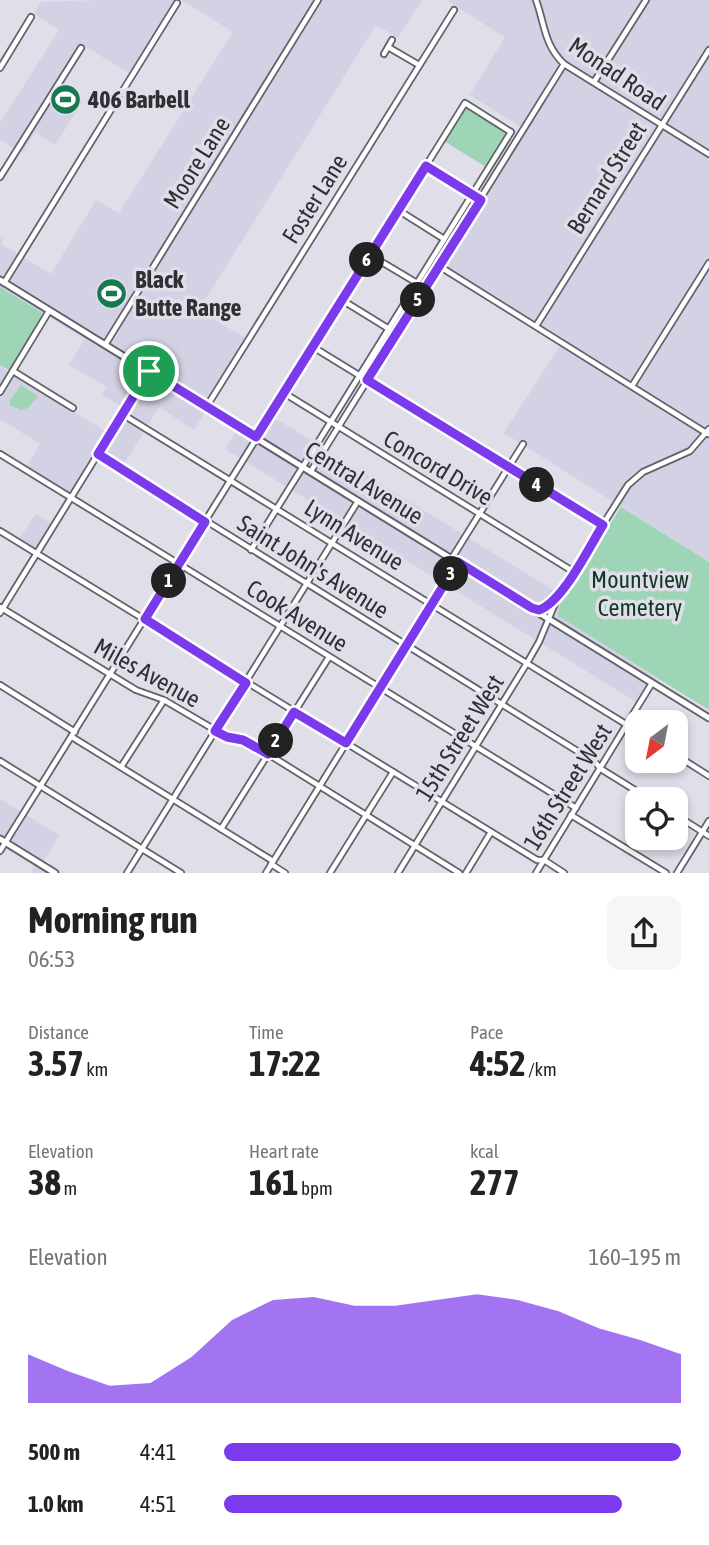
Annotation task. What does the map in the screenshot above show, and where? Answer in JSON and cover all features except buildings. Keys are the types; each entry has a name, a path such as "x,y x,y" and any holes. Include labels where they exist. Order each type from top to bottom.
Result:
{"main road":[{"name":"Central Avenue","path":"2,281 709,718"},
{"path":"3,840 55,873"}],"street":[{"name":"Moore Lane","path":"105,345 318,0"},
{"name":"Monad Road","path":"536,0 547,41 564,64 709,154"},
{"path":"593,82 646,0"},
{"path":"2,281 177,3"},
{"name":"Foster Lane","path":"207,406 454,10"},
{"path":"0,68 32,17"},
{"path":"384,54 392,40"},
{"path":"388,47 419,65"},
{"path":"0,177 81,48"},
{"name":"Bernard Street","path":"536,326 709,50"},
{"path":"311,471 564,64"},
{"path":"0,852 3,840 41,786 111,675 465,103 511,132 251,550"},
{"path":"426,166 481,200"},
{"path":"398,210 444,239"},
{"path":"370,255 417,283"},
{"path":"632,386 709,263"},
{"path":"439,266 708,432"},
{"path":"342,300 389,329"},
{"path":"0,392 49,311"},
{"path":"313,346 603,525"},
{"path":"13,371 73,408"},
{"path":"1,609 149,371"},
{"name":"Concord Drive","path":"284,393 574,572"},
{"name":"Lynn Avenue","path":"122,414 625,724"},
{"name":"15th Street West","path":"398,873 527,663 559,594 635,477 690,451 708,432"},
{"path":"266,873 432,604 480,514 523,444"},
{"name":"Cook Avenue","path":"0,454 576,808"},
{"name":"Saint John's Avenue","path":"98,454 595,762 601,769 630,787"},
{"path":"127,873 359,500"},
{"path":"0,531 537,860 544,860 564,873"},
{"path":"532,608 543,609 559,594"},
{"name":"Miles Avenue","path":"1,609 144,695 164,700 215,731 243,740 268,754 459,873"},
{"path":"221,828 329,657"},
{"name":"16th Street West","path":"636,710 652,683"},
{"path":"0,685 121,766 221,828 285,873"},
{"path":"121,766 164,700"},
{"name":"16th Street West","path":"536,873 625,728"},
{"path":"0,761 181,873"},
{"path":"688,763 709,776"},
{"path":"330,873 393,772"},
{"path":"571,815 666,873"},
{"path":"677,873 709,821"},
{"path":"688,823 709,836"},
{"path":"466,873 491,832"}],"shaded area":[{"path":"176,0 130,74 83,45 58,85 83,101 55,145 35,132 22,153 0,140 0,123 59,30 34,14 41,2"},
{"path":"181,0 422,0 398,38 376,25 199,310 248,340 194,430 159,407 121,469 98,455 71,497 25,469 40,444 0,419 0,365 110,434 126,409 102,395 107,387 69,365 85,339 0,287 0,236 4,238 1,244 51,274 96,200 119,213 233,32"},
{"path":"446,0 709,0 709,562 504,433 562,342 439,266 524,129 470,95 505,37"},
{"path":"270,415 564,597 558,616 656,678 640,704 225,449 239,426 256,437"},
{"path":"36,514 54,525 37,554 17,542"},
{"path":"0,799 59,835 42,864 55,873 30,873 37,861 6,842 0,851"}],"green space":[{"path":"466,106 508,132 486,167 444,141"},
{"path":"0,287 44,314 9,370 0,365"},
{"path":"21,385 38,396 28,408 21,410 10,405 10,400"},
{"name":"Mountview Cemetery","path":"621,507 709,562 709,710 558,616 560,603"}],"place":[{"name":"406 Barbell","path":"65,100"},
{"name":"Black Butte Range","path":"112,294"}],"route":[{"path":"426,166 481,200 367,380 603,525 559,594 543,609 532,608 458,562 346,743 294,712 268,754 243,740 215,731 246,683 145,619 205,522 98,454 149,371 256,437 426,166"}]}
